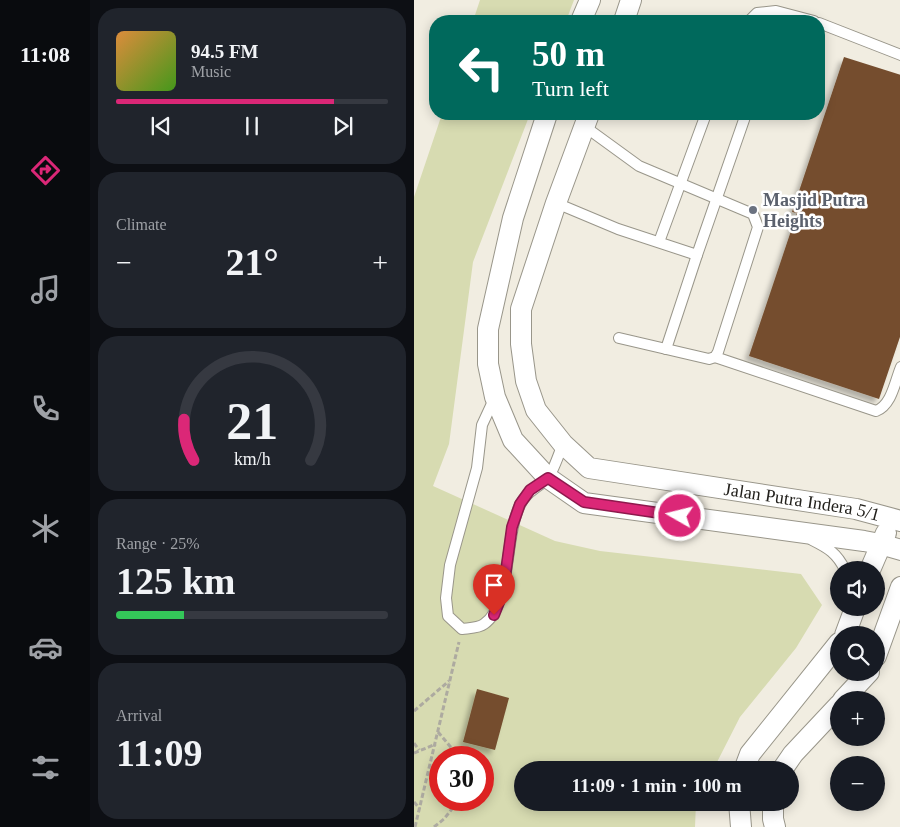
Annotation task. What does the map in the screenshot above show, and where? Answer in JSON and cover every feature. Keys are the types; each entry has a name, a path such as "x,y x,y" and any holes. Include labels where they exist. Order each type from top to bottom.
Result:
{"street":[{"path":"584,15 590,0"},
{"path":"626,15 631,0"},
{"name":"Jalan Putra Indera 5/1","path":"545,120 513,218 488,329 488,364 495,398 513,440 548,478 584,502 795,531 880,544 900,550"},
{"name":"Jalan Putra Indera 5/1","path":"586,120 521,309 521,344 526,380 536,410 563,444 589,468 856,509 896,520"},
{"path":"873,561 880,544 896,520"},
{"path":"885,630 900,587"},
{"path":"747,761 750,754 830,654"},
{"path":"851,691 861,681"},
{"path":"789,761 830,715"},
{"path":"740,811 741,827"},
{"path":"773,811 775,827"}],"lane":[{"path":"756,15 776,11 791,15"},
{"path":"825,25 900,55"},
{"path":"586,120 639,166 680,185 753,214 758,227 718,352 714,356 709,359 619,338"},
{"path":"659,242 704,120"},
{"path":"666,349 744,120"},
{"path":"556,203 618,229 697,255"},
{"path":"714,356 876,410 882,408 887,402 900,367"},
{"path":"495,398 482,425 477,468 450,565 446,598 448,616 462,629 483,625 494,615 503,592 512,527 520,504 530,490 548,478 563,444"},
{"path":"795,531 830,549 840,561"}],"path":[{"path":"415,827 416,815 420,809 462,629"},
{"path":"414,711 449,681"},
{"path":"438,732 450,746"},
{"path":"414,743 419,750"},
{"path":"414,753 436,744"},
{"path":"414,802 420,809"},
{"path":"434,827 450,811"}],"green space":[{"path":"480,0 574,0 568,15 475,15"},
{"path":"440,120 528,120 473,262 449,444 433,486 555,541 600,551 801,574 822,605 796,648 740,717 718,761 514,761 514,811 696,811 695,827 414,827 414,197"}],"building":[{"path":"844,57 901,75 901,334 879,399 749,356 797,213 792,212 823,120 825,120 825,114"},
{"path":"477,689 509,698 495,750 494,746 479,746 463,742"}],"place":[{"name":"Masjid Putra Heights","path":"753,210"}],"route":[{"path":"494,615 503,592 512,527 520,504 530,490 548,478 584,502 680,516"}]}
